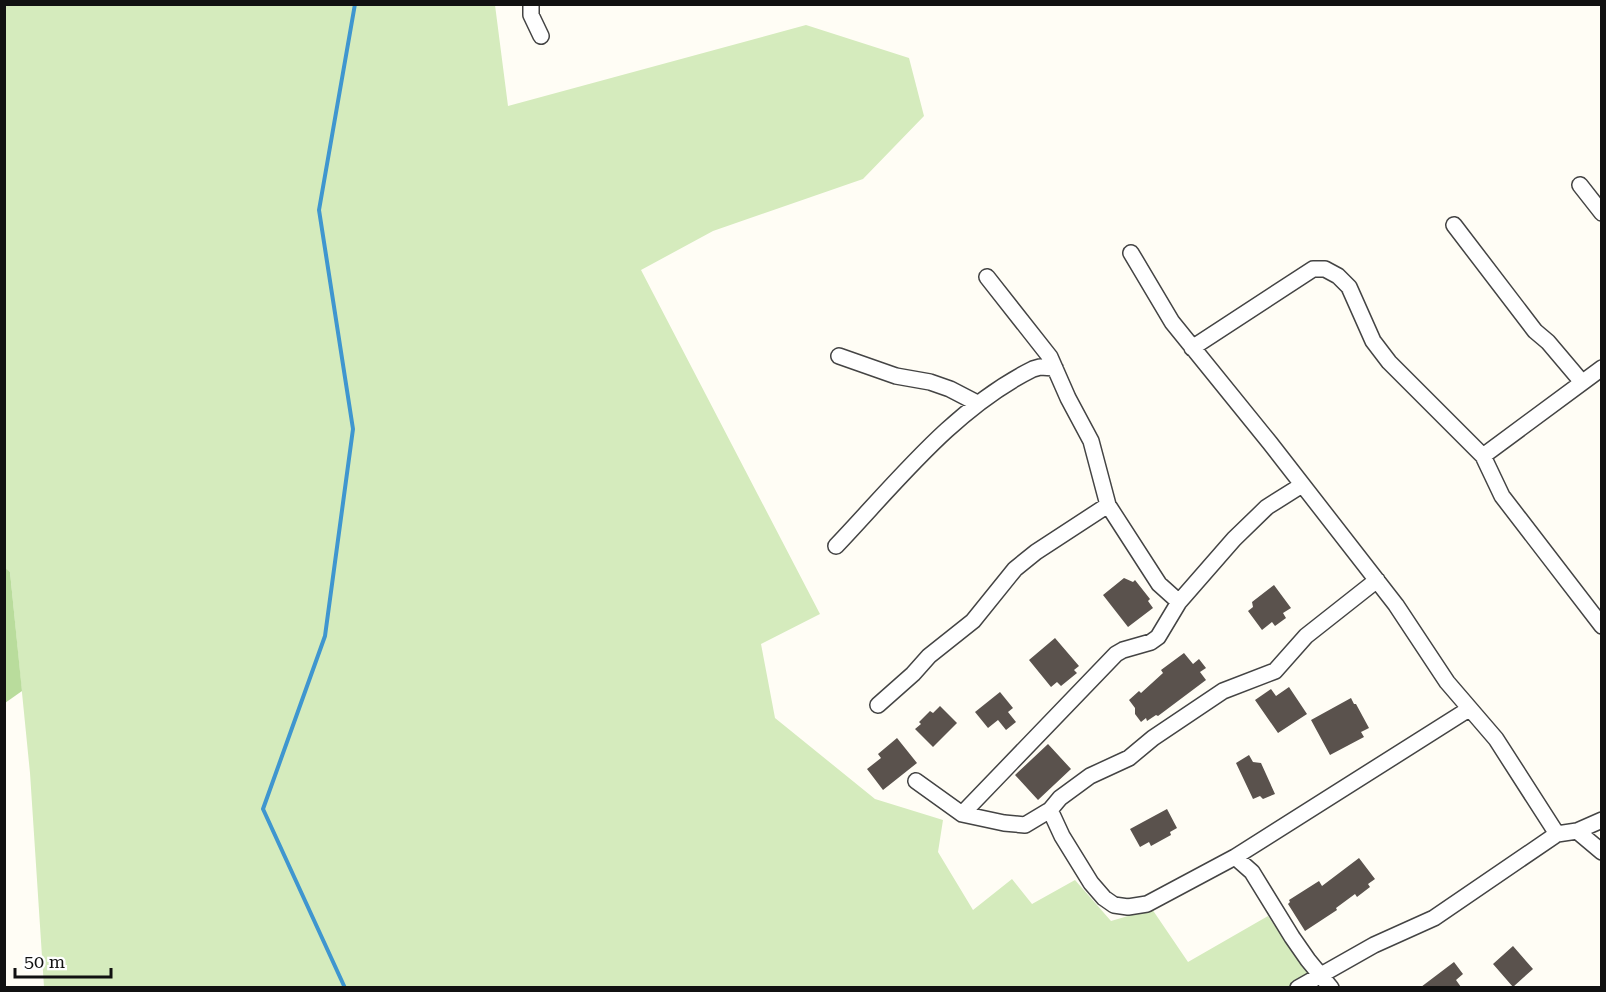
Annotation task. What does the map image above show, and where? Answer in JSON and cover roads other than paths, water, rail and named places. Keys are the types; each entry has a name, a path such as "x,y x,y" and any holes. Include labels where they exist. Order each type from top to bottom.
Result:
{"street":[{"path":"531,4 531,15 541,36"},
{"path":"1580,185 1602,213"},
{"path":"1454,225 1535,331 1548,342 1581,381"},
{"path":"1131,253 1172,322 1377,580 1422,642 1447,682 1496,739 1557,834"},
{"path":"1192,348 1313,269 1325,269 1338,276 1349,287 1373,341 1389,362 1483,456 1502,496 1601,624"},
{"path":"987,277 1045,349 1091,441 1108,505 1159,584 1179,603"},
{"path":"839,356 896,376 930,382 977,403"},
{"path":"836,546 926,452 977,403 1033,369 1055,368"},
{"path":"1483,456 1581,381 1602,368"},
{"path":"962,814 1116,654 1151,642 1158,637 1179,603 1251,522 1267,507 1302,484"},
{"path":"878,705 913,674 929,656 968,626 1015,569 1036,552 1108,505"},
{"path":"916,780 962,814 1025,825 1050,810 1060,798 1090,776 1129,758 1153,738 1223,691 1275,670 1306,636 1377,580"},
{"path":"1050,810 1062,836 1091,883 1104,898 1114,905 1128,907 1147,904 1235,857 1469,709"},
{"path":"1298,987 1326,981 1374,945 1434,918 1557,834 1576,831 1602,820"},
{"path":"1576,831 1602,852"},
{"path":"1235,857 1257,878 1297,945 1326,981"}],"waterway":[{"path":"345,988 263,809 325,636 353,429 319,210 355,4"}]}
